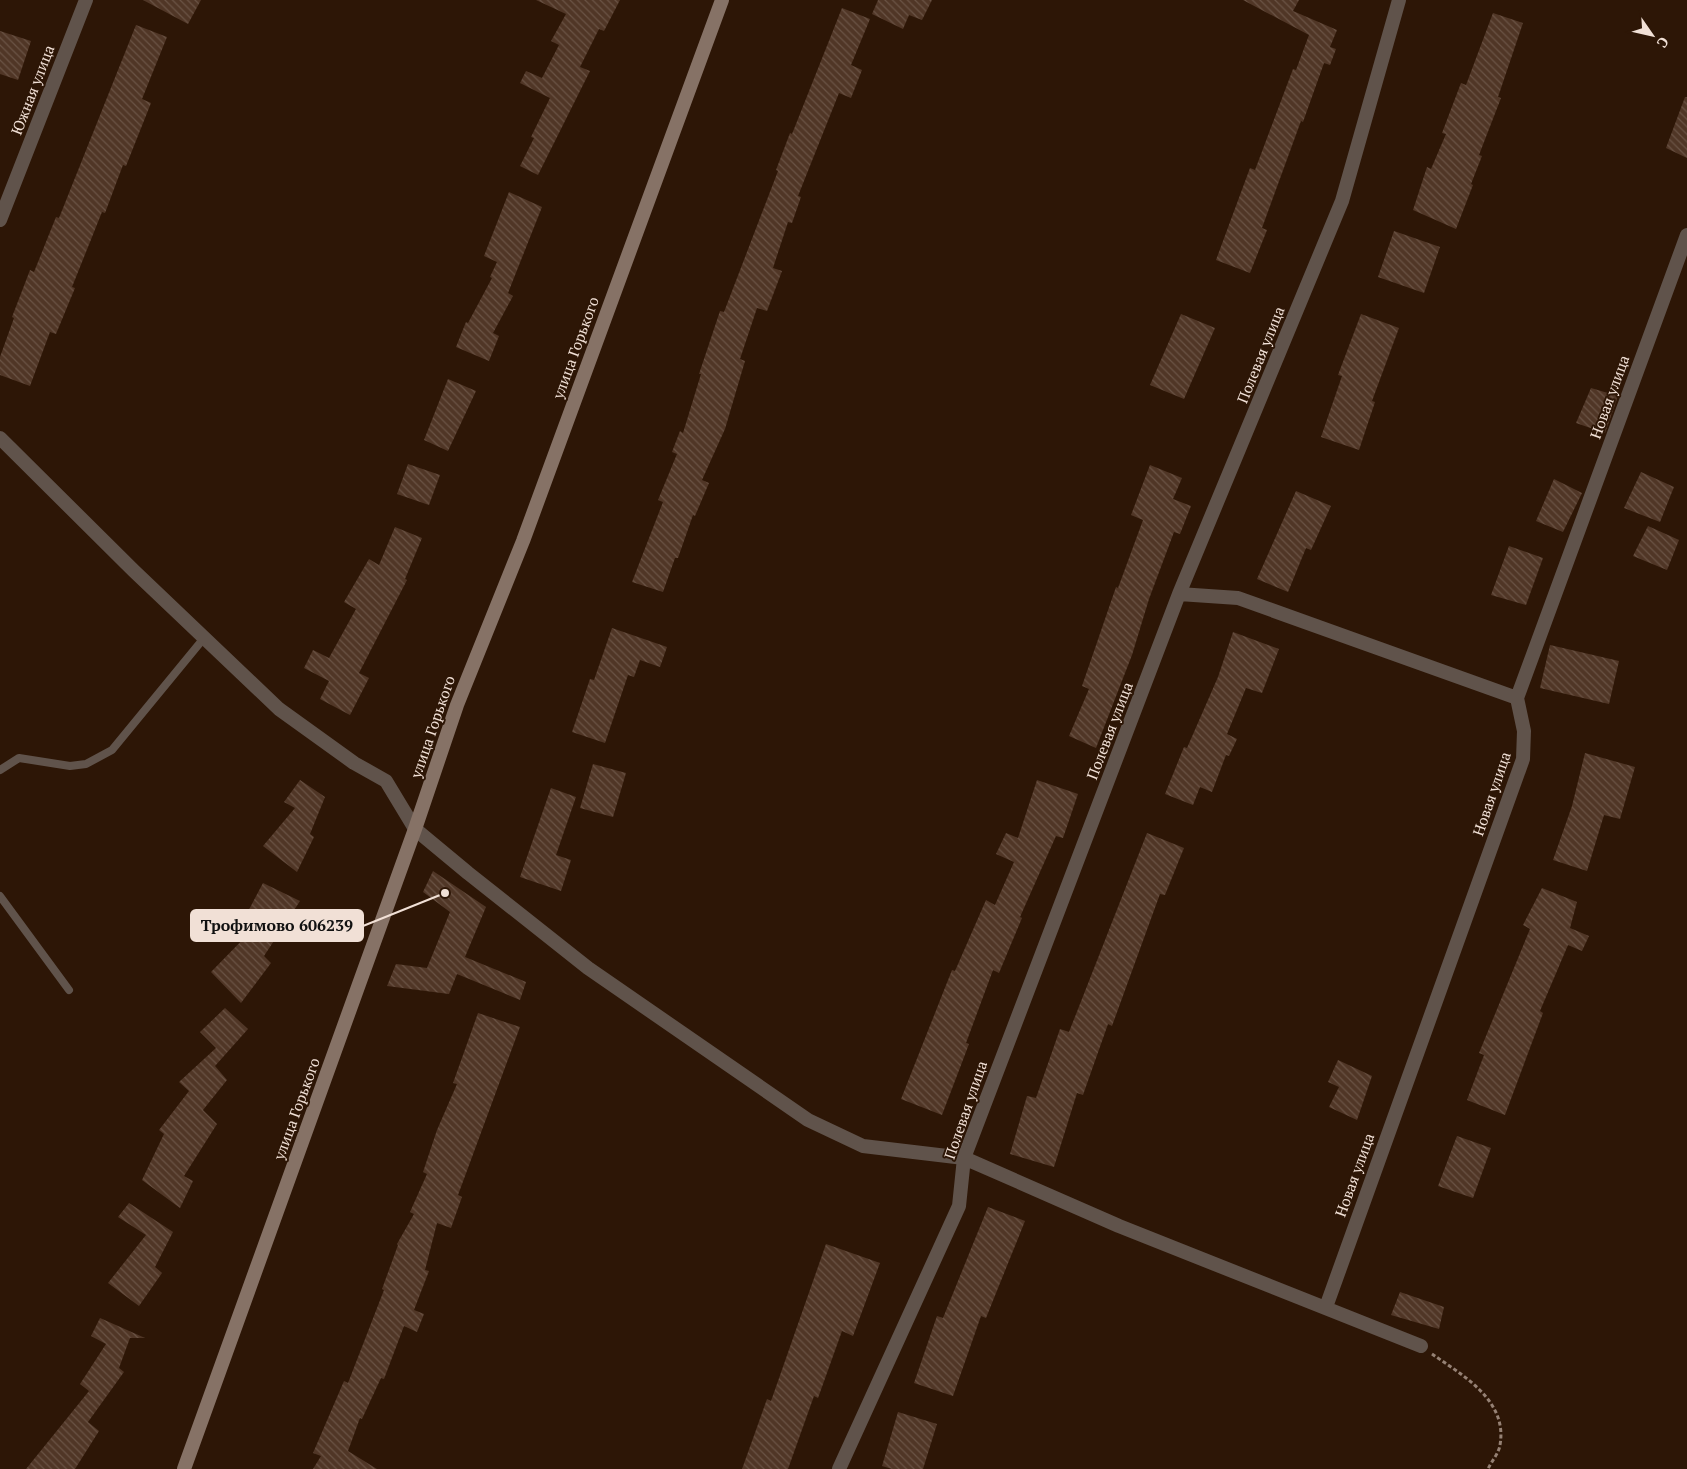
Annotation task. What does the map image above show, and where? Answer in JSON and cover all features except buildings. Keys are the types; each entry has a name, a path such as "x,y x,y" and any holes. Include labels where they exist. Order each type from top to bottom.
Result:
{"main road":[{"name":"улица Горького","path":"184,1469 415,829 457,705 523,541 722,0"}],"street":[{"name":"Южная улица","path":"0,220 86,0"},
{"name":"Полевая улица","path":"840,1469 959,1206 964,1158 1180,594 1342,201 1400,0"},
{"name":"Новая улица","path":"1326,1306 1523,759 1524,731 1517,698 1687,235"},
{"path":"0,438 279,709 354,763 386,781 415,829 588,968 808,1120 863,1146 964,1158 1118,1226 1326,1306 1421,1346"},
{"path":"1180,594 1238,598 1517,698"}],"lane":[{"path":"0,770 19,758 70,766 86,764 112,750 204,638"},
{"path":"0,896 68,990"}],"path":[{"path":"1421,1346 1473,1384 1494,1406 1500,1430 1500,1445 1488,1469"}],"place":[{"name":"Трофимово 606239","path":"445,893"}]}
